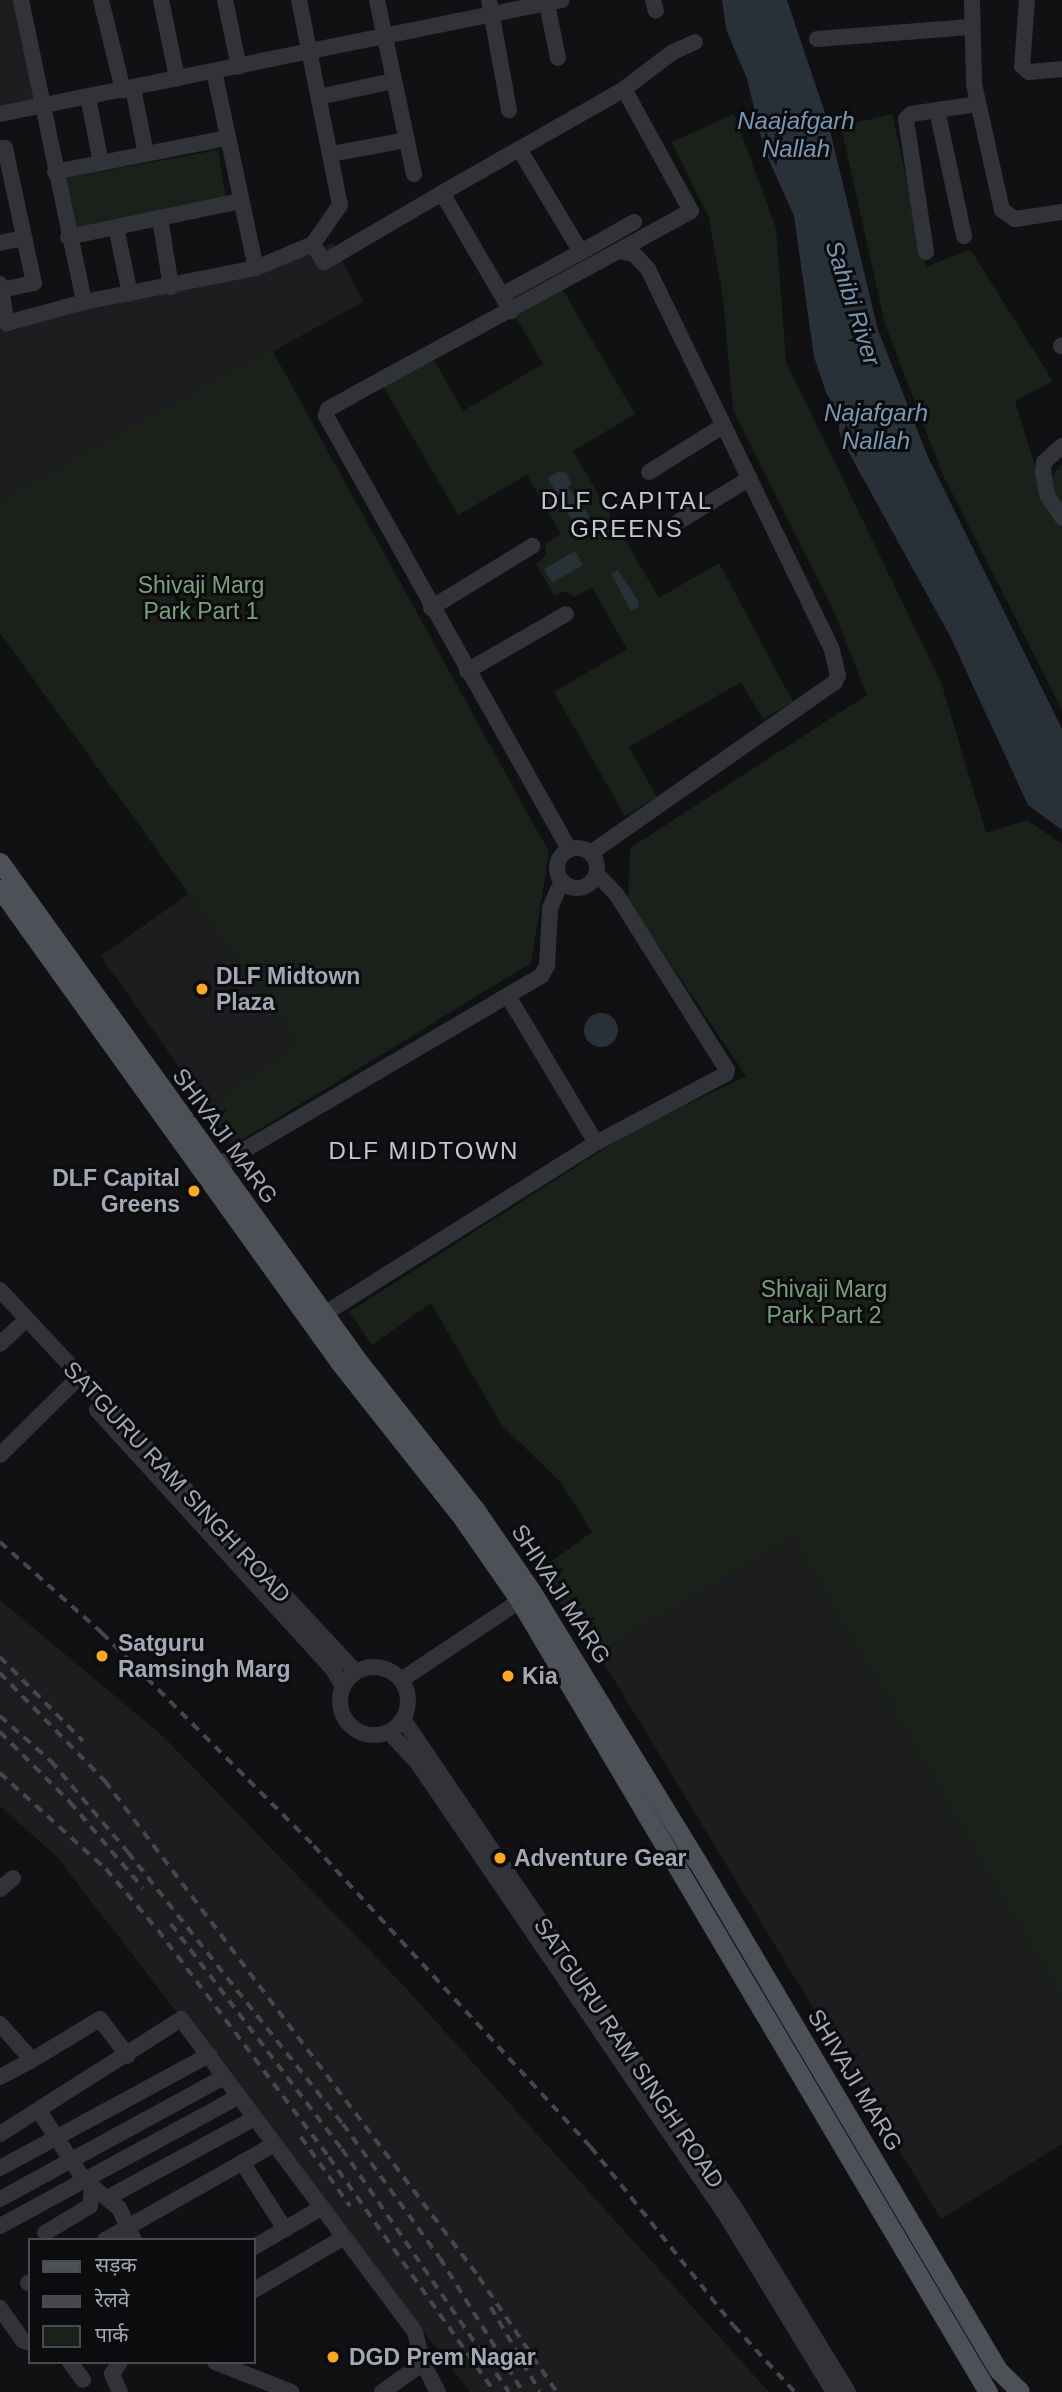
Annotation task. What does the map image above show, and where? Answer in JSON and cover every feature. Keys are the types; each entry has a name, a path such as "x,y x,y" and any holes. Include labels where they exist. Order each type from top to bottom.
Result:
{"main road":[{"name":"SHIVAJI MARG","path":"0,862 324,1314 475,1509 988,2392"},
{"name":"SHIVAJI MARG","path":"0,889 331,1352 526,1596 684,1837 998,2370 1020,2392"},
{"path":"1020,2392 1027,2392"}],"street":[{"path":"21,0 68,237 84,302"},
{"path":"102,0 146,154"},
{"path":"161,0 177,78"},
{"path":"225,0 239,67"},
{"path":"0,148 5,148 7,195 24,238 34,283 1,287 4,323 84,302 171,287 256,268 313,244 340,205 299,0"},
{"path":"377,0 414,174"},
{"path":"489,0 509,110"},
{"path":"972,0 970,27 978,104 1002,210 1015,219 1062,212"},
{"path":"1027,0 1022,66 1029,72 1062,69"},
{"path":"0,114 554,2 558,58"},
{"path":"817,39 970,27"},
{"path":"313,244 324,262 624,89 673,52 695,42"},
{"path":"214,71 256,268"},
{"path":"319,97 393,81"},
{"path":"618,251 634,254 648,269 720,427 750,478 832,650 838,675 835,682 591,853 569,849 326,416 340,402 691,211 624,89"},
{"path":"88,97 101,163"},
{"path":"926,252 906,119 937,110 978,104"},
{"path":"937,110 964,236"},
{"path":"55,172 227,138"},
{"path":"331,154 405,139"},
{"path":"519,149 581,252"},
{"path":"442,193 511,311"},
{"path":"68,237 241,201"},
{"path":"160,218 171,287"},
{"path":"502,295 634,222"},
{"path":"116,227 130,294"},
{"path":"0,243 24,238"},
{"path":"649,472 720,427"},
{"path":"1062,446 1044,462 1043,472 1047,495 1062,517"},
{"path":"678,522 750,478"},
{"path":"432,608 532,546"},
{"path":"467,671 566,614"},
{"path":"216,1166 508,996 545,971 550,908 562,881 557,863 569,849"},
{"path":"324,1314 596,1143 726,1074 727,1070 616,894 597,874 591,853"},
{"path":"562,881 579,888 590,884 597,874"},
{"path":"508,996 596,1143"},
{"name":"SATGURU RAM SINGH ROAD","path":"0,1290 356,1672"},
{"name":"SATGURU RAM SINGH ROAD","path":"0,1305 304,1637 343,1686"},
{"path":"0,1344 19,1326"},
{"path":"0,1455 72,1384"},
{"path":"401,1680 526,1596"},
{"path":"372,1667 388,1670 401,1680 408,1706 403,1718 389,1732 366,1734 346,1722 341,1711 343,1686 356,1672 372,1667"},
{"name":"SATGURU RAM SINGH ROAD","path":"403,1718 737,2211 848,2392"},
{"name":"SATGURU RAM SINGH ROAD","path":"389,1732 417,1762 727,2217 834,2392"},
{"path":"0,1889 13,1878"},
{"path":"0,2077 100,2018 128,2056"},
{"path":"0,2134 128,2056 181,2019 341,2239 415,2332 423,2363 438,2392"},
{"path":"0,2024 32,2060"},
{"path":"0,2168 209,2055"},
{"path":"0,2199 224,2077"},
{"path":"0,2226 88,2184 238,2097"},
{"path":"39,2110 88,2184 119,2208 131,2233"},
{"path":"107,2198 253,2119"},
{"path":"112,2238 131,2233 273,2145"},
{"path":"242,2162 285,2229"},
{"path":"45,2233 90,2206 88,2184"},
{"path":"256,2246 321,2208"},
{"path":"256,2289 341,2239"},
{"path":"0,2308 22,2340 28,2342"},
{"path":"382,2392 423,2363"},
{"path":"72,2364 83,2380"},
{"path":"119,2364 112,2374 120,2392"},
{"path":"220,2364 291,2392"}],"shaded area":[{"path":"0,0 16,0 40,106 0,113"},
{"path":"333,244 363,302 0,500 0,322"},
{"path":"191,892 297,1043 207,1107 101,956"},
{"path":"793,1538 1062,2000 1062,2144 941,2219 598,1653"},
{"path":"0,1600 164,1737 404,1986 769,2392 470,2392 57,1857 0,1806"}],"green space":[{"name":"Shivaji Marg Park Part 2","path":"734,114 776,228 786,362 941,682 986,833 1027,820 1062,844 1062,2000 793,1538 598,1653 537,1572 592,1532 562,1484 501,1424 431,1303 372,1345 349,1312 632,1131 746,1076 628,900 630,848 867,695 832,607 733,410 723,298 709,218 672,142"},
{"path":"892,114 926,267 970,249 1053,381 1015,401 1042,488 1062,464 1062,710 942,473 885,324 841,126"},
{"path":"218,150 226,198 76,227 66,178"},
{"path":"560,285 635,414 573,451 659,598 719,563 793,702 763,719 741,682 629,747 657,797 625,816 554,692 627,649 592,587 575,597 565,591 554,596 536,564 546,555 545,544 561,534 527,475 458,515 383,386 432,357 463,411 543,364 513,312"},
{"name":"Shivaji Marg Park Part 1","path":"272,350 549,852 531,963 232,1146 207,1107 297,1043 0,633 0,500"}],"water":[{"path":"722,0 787,0 828,122 878,330 928,457 1062,729 1062,830 1028,805 950,636 843,442 814,357 794,216 764,149 747,79 726,29"},
{"path":"559,471 566,473 572,484 568,487 590,517 575,526 548,478"},
{"path":"575,551 583,565 552,583 544,569"},
{"path":"618,570 637,599 639,607 631,611 611,574"},
{"path":"601,1013 613,1018 618,1030 613,1042 601,1047 589,1042 584,1030 589,1018"}],"railway":[{"path":"0,1542 102,1633 314,1846 591,2147 734,2326 795,2392"},
{"path":"0,1657 83,1741"},
{"path":"0,1673 105,1781 479,2277 557,2392"},
{"path":"0,1716 51,1761 128,1852 343,2124 440,2258 523,2392"},
{"path":"0,1732 70,1802 143,1888"},
{"path":"0,1773 106,1869 158,1930 329,2157 495,2392"},
{"path":"171,1924 342,2149 509,2392"},
{"path":"301,2137 350,2206"},
{"path":"491,2307 540,2392"}],"place":[{"name":"DLF Midtown Plaza","path":"202,989"},
{"name":"DLF Capital Greens","path":"194,1191"},
{"name":"Satguru Ramsingh Marg","path":"102,1656"},
{"name":"Kia","path":"508,1676"},
{"name":"Adventure Gear","path":"500,1858"},
{"name":"DGD Prem Nagar","path":"333,2357"}],"district":[{"name":"DLF CAPITAL GREENS","path":"627,515"},
{"name":"DLF MIDTOWN","path":"424,1151"}],"water label":[{"name":"Naajafgarh Nallah","path":"796,135"},
{"name":"Sahibi River","path":"853,303"},
{"name":"Najafgarh Nallah","path":"876,427"}]}
